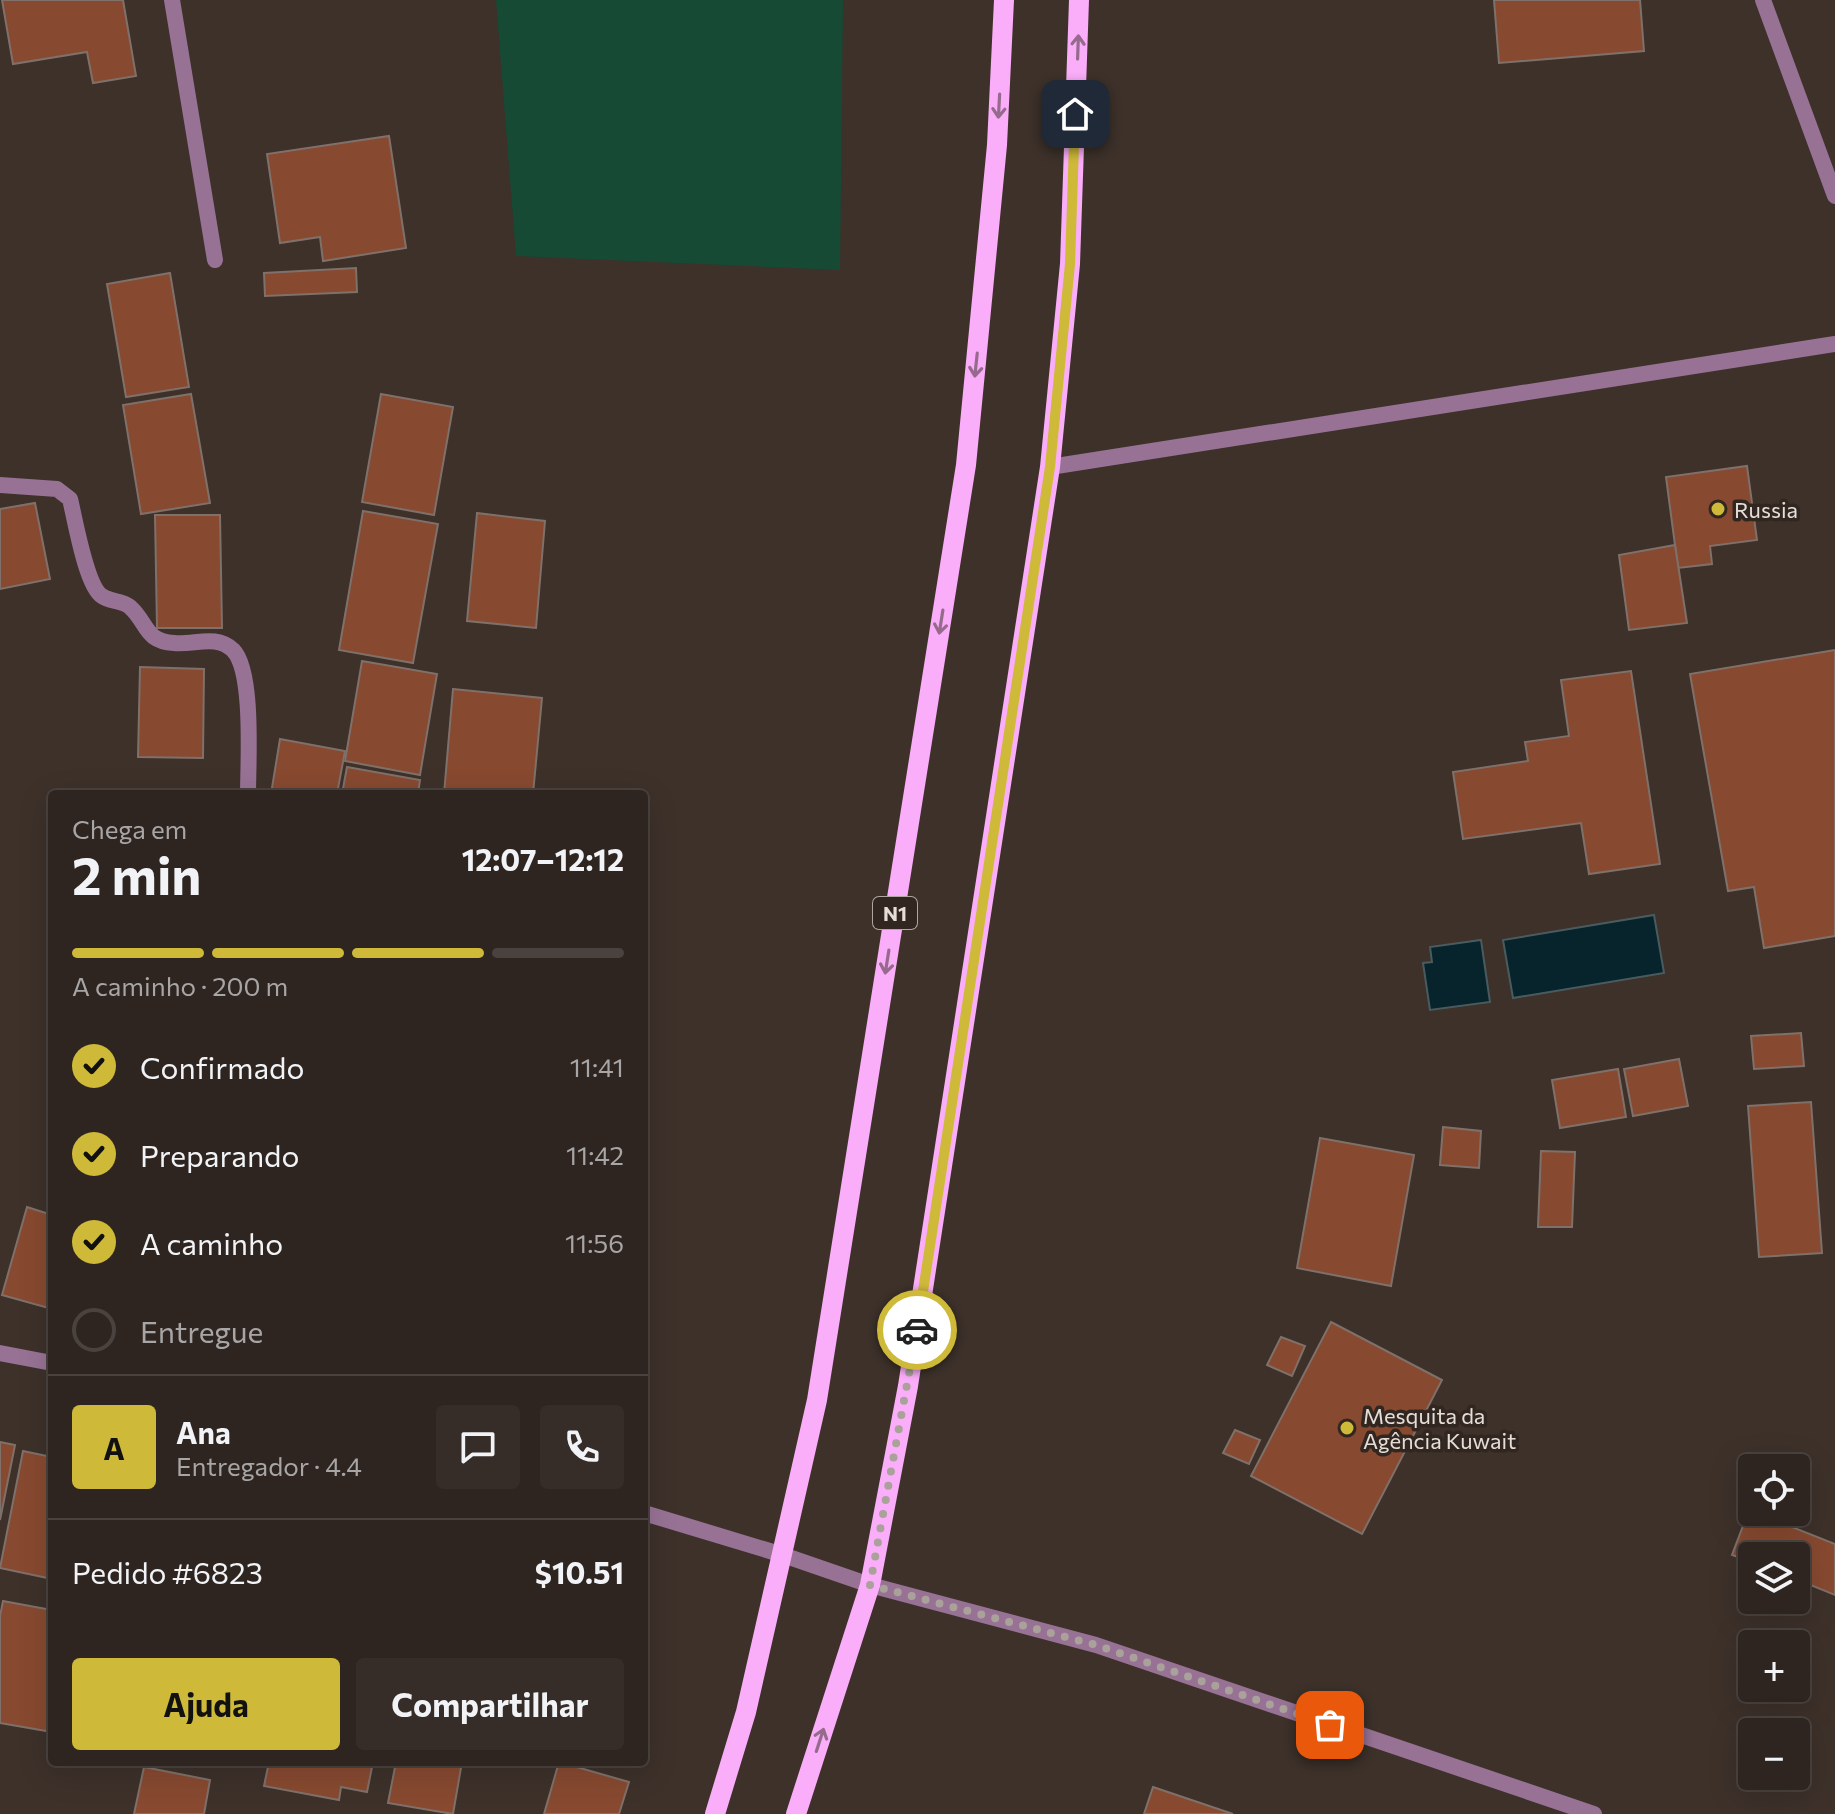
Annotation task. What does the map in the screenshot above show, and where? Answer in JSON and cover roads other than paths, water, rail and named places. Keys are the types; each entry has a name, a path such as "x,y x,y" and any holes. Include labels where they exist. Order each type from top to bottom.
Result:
{"main road":[{"name":"N1","path":"715,1814 746,1712 817,1400 966,465 997,145 1004,0"},
{"path":"796,1814 870,1585 908,1386 1050,467 1070,264 1079,0"}],"street":[{"path":"172,0 215,260"},
{"path":"1763,0 1835,196"},
{"path":"1050,467 1835,344"},
{"path":"0,485 57,489 70,499 87,573 93,585 100,596 128,605 152,637 173,643 216,641 233,650 242,664 248,710 248,790"},
{"path":"0,1353 48,1362"},
{"path":"648,1514 870,1585 1096,1645 1594,1814"}],"water":[{"path":"1654,915 1664,973 1513,998 1503,940"},
{"path":"1481,940 1490,1002 1430,1010 1423,963 1432,962 1430,947"}],"place":[{"name":"Russia","path":"1718,509"},
{"name":"Mesquita da Agência Kuwait","path":"1347,1428"}]}
